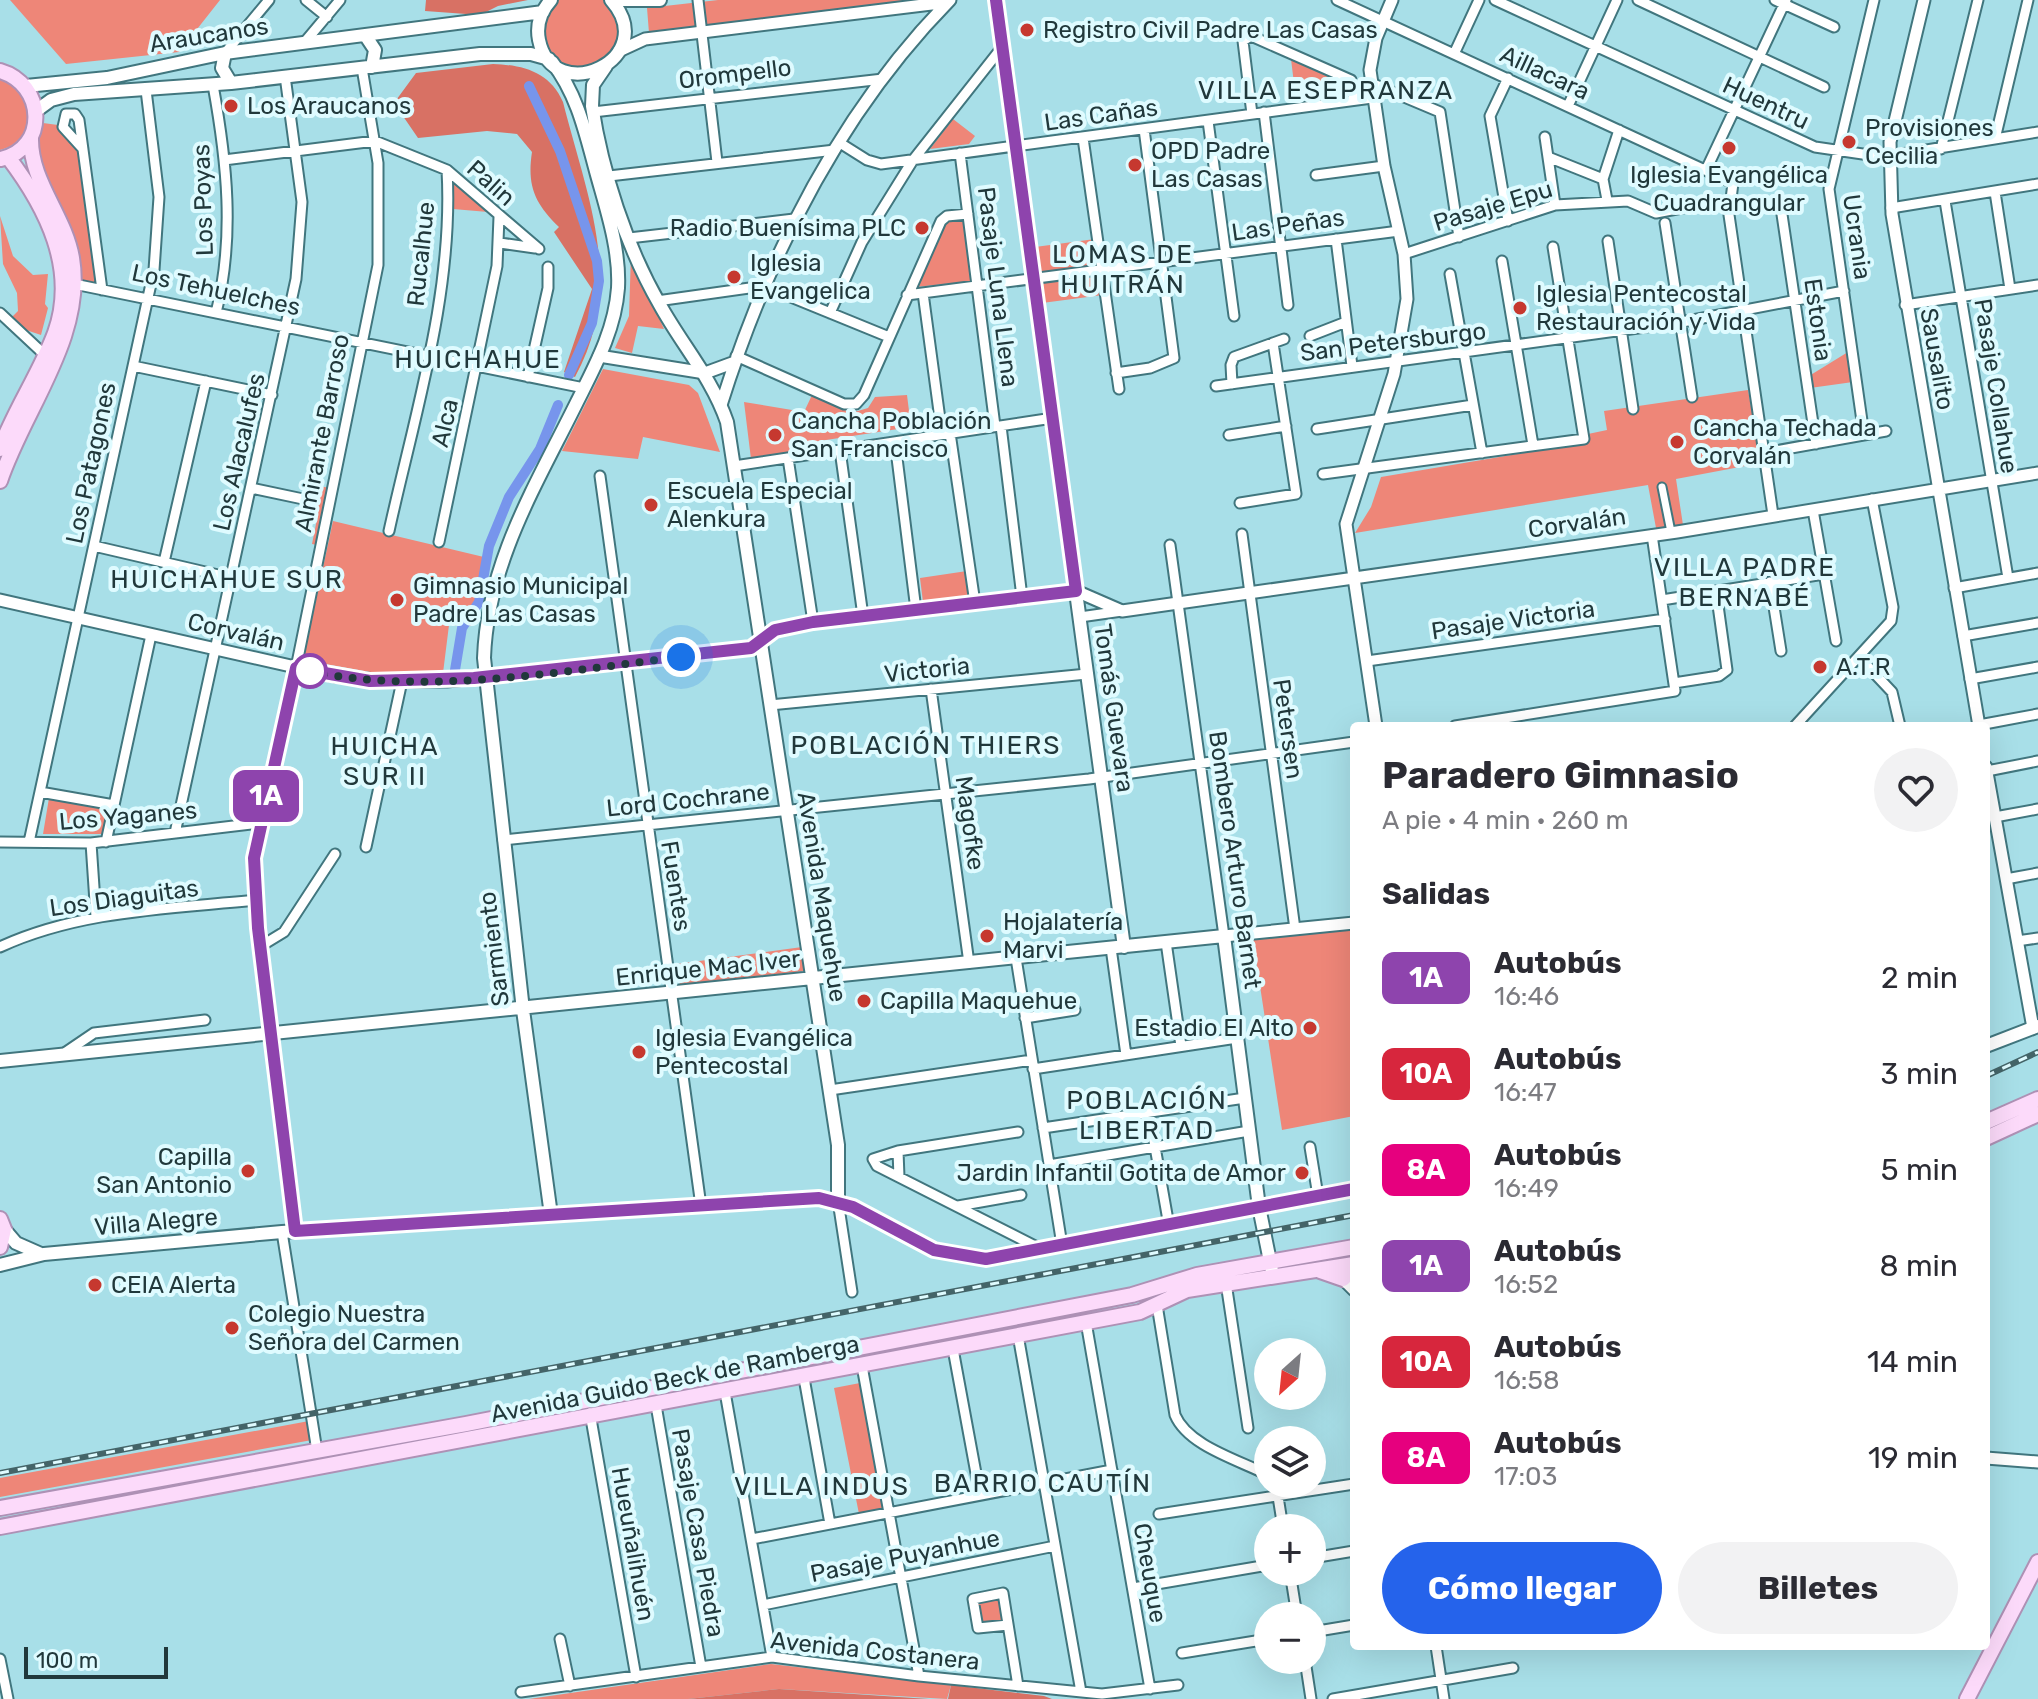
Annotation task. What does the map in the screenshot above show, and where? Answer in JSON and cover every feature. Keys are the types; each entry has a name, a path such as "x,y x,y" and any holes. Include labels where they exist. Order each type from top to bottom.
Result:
{"main road":[{"path":"550,61 539,38 543,12 551,0"},
{"path":"593,112 593,85 619,51 624,25 611,0"},
{"path":"620,0 660,0"},
{"name":"Tomás Guevara","path":"996,0 1101,777 1117,948"},
{"name":"Araucanos","path":"26,86 107,78 225,53 543,12"},
{"path":"365,35 375,50 367,67"},
{"path":"225,53 222,68 231,83"},
{"name":"Araucanos","path":"36,111 51,100 74,94 213,85 495,53 531,54 578,74 606,66"},
{"name":"Sarmiento","path":"550,61 571,89 578,107 615,243 617,298 599,356 498,569 486,620 485,677 523,1010 551,1215"},
{"path":"0,71 26,86 36,111 31,138 35,167 65,229 74,284 67,325 0,449"},
{"name":"Avenida Maquehue","path":"593,112 629,238 657,301 705,373 721,405 734,466 830,1090 838,1145 838,1201"},
{"path":"0,481 48,359 60,312 61,261 44,213 4,158 31,138"},
{"name":"Enrique Mac Iver","path":"0,1061 66,1052 272,1036 1224,936"},
{"name":"Bombero Arturo Barnet","path":"1224,936 1259,1207 1272,1270"},
{"path":"1990,1044 2035,1027"},
{"path":"1990,1120 2038,1099"},
{"path":"1990,1136 2038,1114"},
{"name":"Villa Alegre","path":"0,1265 44,1254 289,1232 819,1198 838,1201 922,1245 947,1254 986,1259 1350,1190"},
{"path":"0,1247 2,1224"},
{"path":"2,1224 16,1243 44,1254"},
{"name":"Avenida Guido Beck de Ramberga","path":"0,1527 804,1378 1086,1322 1157,1305 1187,1290 1226,1283 1350,1248"},
{"name":"Avenida Guido Beck de Ramberga","path":"0,1508 1083,1305 1132,1295 1197,1275 1272,1270 1350,1273"},
{"path":"1083,1305 1086,1322"},
{"path":"859,1348 862,1366"},
{"path":"304,1470 314,1461 317,1451 335,1464"},
{"path":"1967,1699 2038,1562"}],"street":[{"path":"225,53 269,0"},
{"path":"306,0 327,17"},
{"path":"304,43 340,0"},
{"path":"698,0 717,162"},
{"name":"Aillacara","path":"1337,0 1706,170 1734,186 1729,215 1744,311"},
{"path":"1375,722 1346,524 1398,361 1407,299 1404,254 1384,166 1371,83 1371,58 1392,0"},
{"path":"1454,54 1479,0"},
{"name":"Huentru","path":"1495,0 1811,146 1868,157 1890,156 2038,132"},
{"path":"1568,106 1617,0"},
{"path":"1638,0 1824,87"},
{"name":"Ucrania","path":"1864,435 1829,194 1874,0"},
{"name":"Sausalito","path":"1924,0 1890,142 1893,178 1891,208 1936,489 1978,722"},
{"path":"1941,149 1978,0"},
{"path":"1995,139 2028,0"},
{"path":"619,51 645,39 949,1"},
{"path":"721,405 764,286 794,219 837,146 883,79 949,1"},
{"path":"1706,170 1782,1 1834,27"},
{"path":"1252,114 1243,41 1251,36 1351,80 1354,100"},
{"path":"830,313 862,242 913,160 1003,46"},
{"name":"Almirante Barroso","path":"317,1451 289,1232 254,858 363,343 379,245 375,141 367,67"},
{"name":"Los Alacalufes","path":"175,833 287,327 302,223 285,76"},
{"path":"1508,78 1490,116 1508,221"},
{"name":"Orompello","path":"593,112 883,79"},
{"path":"1371,83 1440,112 1459,237"},
{"name":"Los Poyas","path":"213,85 224,160 228,234 216,313"},
{"name":"Los Patagones","path":"29,842 149,299 157,249 159,197 146,90"},
{"name":"Las Cañas","path":"837,146 874,163 913,160 1372,98"},
{"path":"1264,112 1288,305"},
{"path":"1208,121 1234,316"},
{"path":"1116,373 1150,368 1174,358 1144,129"},
{"path":"1607,200 1603,179 1619,130"},
{"path":"1545,137 1555,205"},
{"path":"1083,138 1119,389"},
{"path":"224,160 375,141"},
{"name":"Palin","path":"375,141 447,170 539,249 500,243"},
{"path":"609,176 837,146"},
{"path":"83,149 102,290"},
{"name":"Pasaje Luna Llena","path":"960,153 1022,597"},
{"path":"1548,157 1603,179"},
{"path":"1316,175 1384,166"},
{"name":"Rucalhue","path":"389,531 428,356 445,251 447,170"},
{"path":"1891,208 2038,184"},
{"path":"1995,192 2010,289"},
{"name":"Pasaje Epu","path":"1404,254 1555,205 1628,201 1656,213 1687,207"},
{"name":"Estonia","path":"1780,201 1816,444"},
{"name":"Pasaje Collahue","path":"1945,201 2008,578"},
{"path":"599,356 705,373 736,359 852,405 862,399 941,221 947,216 968,214"},
{"name":"Alca","path":"439,542 478,366 500,243 499,217"},
{"path":"629,238 794,219"},
{"path":"1665,223 1692,397"},
{"name":"Las Peñas","path":"907,295 1399,231"},
{"path":"1336,239 1352,366"},
{"path":"1608,241 1633,409"},
{"path":"1323,474 1584,439 1553,247"},
{"path":"1502,261 1533,445"},
{"path":"528,377 548,288 548,267"},
{"path":"1450,274 1482,453"},
{"name":"Los Tehuelches","path":"74,284 584,388"},
{"path":"1905,305 2038,285"},
{"path":"657,301 764,286 889,337"},
{"name":"San Petersburgo","path":"1216,386 1682,322 1844,291"},
{"path":"923,293 975,603"},
{"path":"1744,311 1773,515"},
{"path":"0,313 48,359"},
{"path":"1310,336 1346,322"},
{"name":"San Petersburgo","path":"1232,384 1231,365 1234,357 1284,339"},
{"name":"San Petersburgo","path":"1240,503 1296,494 1273,343"},
{"path":"133,366 272,395"},
{"path":"164,562 206,381"},
{"path":"1317,429 1473,405"},
{"path":"734,466 1053,418"},
{"path":"1229,435 1286,426"},
{"path":"1764,453 1886,431"},
{"path":"895,442 916,610"},
{"path":"840,450 863,616"},
{"path":"788,458 813,622"},
{"name":"Corvalán","path":"1080,617 1652,535 2038,473"},
{"name":"Fuentes","path":"600,476 701,1206"},
{"path":"1662,487 1671,532"},
{"path":"251,488 303,499"},
{"path":"1799,722 1889,625 1893,612 1872,499"},
{"path":"1813,510 1836,641"},
{"name":"Petersen","path":"1242,534 1295,929"},
{"path":"1652,535 1675,687"},
{"name":"Bombero Arturo Barnet","path":"1170,545 1224,936"},
{"path":"94,546 231,578"},
{"path":"1954,588 2038,573"},
{"path":"1662,600 1824,574"},
{"path":"1770,582 1781,651"},
{"name":"Corvalán","path":"0,600 296,668 354,679 402,681 624,664 751,648 775,630 813,622 1076,591 1122,611"},
{"path":"1478,722 1675,687 1719,676 1727,667 1716,591"},
{"name":"Pasaje Victoria","path":"1367,661 1665,619"},
{"path":"1963,636 2038,623"},
{"path":"106,842 151,635"},
{"path":"1860,658 1892,692 1899,722"},
{"path":"1970,679 2038,667"},
{"name":"Victoria","path":"770,705 1087,674"},
{"path":"366,847 402,681"},
{"name":"Magofke","path":"931,689 969,963"},
{"path":"1990,724 2038,714"},
{"name":"Lord Cochrane","path":"503,840 945,791 1101,777 1350,743"},
{"path":"1990,768 2038,761"},
{"path":"1990,790 2035,1027"},
{"name":"Los Yaganes","path":"40,792 114,805"},
{"path":"1995,817 2038,809"},
{"name":"Los Yaganes","path":"0,842 106,842 259,823"},
{"path":"91,843 96,917"},
{"path":"261,946 284,932 335,854"},
{"path":"2006,879 2038,873"},
{"name":"Los Diaguitas","path":"0,947 48,928 96,917 256,900"},
{"name":"Enrique Mac Iver","path":"1224,936 1350,923"},
{"path":"2017,941 2038,938"},
{"path":"1166,942 1181,1046"},
{"path":"1117,948 1126,1055"},
{"path":"1016,958 1062,1245"},
{"path":"1025,1018 1075,1010"},
{"name":"Enrique Mac Iver","path":"66,1052 94,1033 205,1020"},
{"path":"830,1090 1126,1055 1237,1038"},
{"path":"1043,1128 1245,1098"},
{"path":"1149,1113 1169,1226"},
{"path":"1049,1165 1249,1131"},
{"path":"1018,1132 898,1151 873,1159 877,1166 1041,1249"},
{"path":"1310,1147 1318,1196"},
{"path":"898,1151 899,1177"},
{"path":"958,1206 1021,1195"},
{"name":"Avenida Maquehue","path":"838,1201 852,1292"},
{"path":"1328,1252 1339,1257 1350,1273"},
{"path":"1226,1283 1248,1428"},
{"path":"1157,1305 1175,1415 1180,1425 1192,1437 1254,1468"},
{"name":"Cheuque","path":"1086,1322 1150,1689"},
{"path":"1018,1335 1081,1692"},
{"path":"953,1349 980,1495"},
{"path":"862,1366 919,1676"},
{"path":"804,1378 830,1524"},
{"path":"725,1392 772,1657"},
{"name":"Hueuñalihuén","path":"588,1400 636,1677"},
{"name":"Pasaje Casa Piedra","path":"656,1405 701,1667"},
{"path":"1990,1458 2038,1462"},
{"path":"752,1539 1112,1470"},
{"path":"1326,1488 1350,1485"},
{"path":"1159,1514 1265,1498"},
{"name":"Pasaje Puyanhue","path":"763,1605 1055,1546"},
{"path":"1326,1556 1350,1552"},
{"path":"1133,1588 1254,1567"},
{"path":"1008,1625 978,1628 973,1599 1003,1593 1018,1686"},
{"path":"1326,1630 1350,1626"},
{"path":"560,1639 570,1686"},
{"path":"1182,1653 1254,1641"},
{"path":"1437,1650 1444,1699"},
{"name":"Avenida Costanera","path":"521,1692 772,1657 1081,1692 1178,1685"},
{"path":"0,1659 8,1699"},
{"path":"1333,1699 1513,1668"},
{"path":"1307,1674 1311,1699"}],"shaded area":[{"path":"10,0 220,0 179,52 66,64"},
{"path":"426,0 528,0 498,6 480,15 425,11"},
{"path":"558,0 605,0 619,20 620,29 614,46 590,69 564,66 549,53 545,44 545,25"},
{"path":"718,0 935,0 649,33 647,8"},
{"path":"1291,59 1345,85 1346,94 1296,100"},
{"path":"493,64 534,72 557,92 563,102 591,206 600,274 598,308 590,342 575,377 564,372 592,289 554,232 559,227 534,193 532,152 517,134 487,131 418,138 394,103 416,73"},
{"path":"0,76 22,91 29,113 22,136 13,145 0,150"},
{"path":"953,119 975,136 969,144 930,149"},
{"path":"43,123 58,125 81,152 99,287 77,281 36,143 35,137"},
{"path":"453,180 488,212 453,209"},
{"path":"0,216 13,256 33,275 48,274 45,304 48,308 41,335 23,329 10,319 18,311 17,293 3,264"},
{"path":"965,217 973,281 916,287 946,220"},
{"path":"1095,239 1099,266 1039,275 1035,247"},
{"path":"631,254 664,329 638,326 632,353 615,348 629,316"},
{"path":"1100,271 1103,295 1042,303 1039,280"},
{"path":"1848,352 1853,382 1810,388 1809,376"},
{"path":"603,369 689,385 698,393 720,452 643,437 638,459 562,451"},
{"path":"1748,390 1761,463 1676,479 1683,525 1656,528 1648,485 1355,533 1371,507 1381,477 1589,442 1588,434 1607,430 1604,411"},
{"path":"812,395 851,413 868,408 875,397 907,395 911,427 813,442 807,452 751,459 744,402 804,412"},
{"path":"308,484 330,488 317,545 312,544 318,514 302,510"},
{"name":"Gimnasio Municipal Padre Las Casas","path":"333,521 488,558 471,626 449,625 443,673 370,672 303,660"},
{"path":"967,571 971,596 923,602 920,578"},
{"path":"49,798 109,809 102,834 43,834"},
{"name":"Estadio El Alto","path":"1350,928 1350,1117 1282,1130 1253,940"},
{"path":"802,947 804,971 680,986 677,964"},
{"path":"1077,1311 1078,1317 873,1358 932,1340"},
{"path":"860,1383 883,1509 859,1514 834,1388"},
{"path":"309,1421 312,1440 0,1497 0,1478"},
{"path":"1001,1595 1005,1622 980,1626 976,1600"},
{"path":"771,1664 951,1685 947,1699 779,1689 688,1699 529,1699"},
{"path":"951,1685 1044,1696 1052,1699 948,1699"},
{"path":"779,1689 929,1699 688,1699"}],"waterway":[{"path":"529,86 560,151 597,261 599,281 592,323 569,375"},
{"path":"455,670 462,628 479,602 489,546 509,497 540,449 558,405"}],"railway":[{"path":"1990,1074 2038,1052"},
{"path":"0,1473 1350,1216"}],"bus line":[{"name":"1A","path":"996,0 1076,591 813,622 775,630 751,648 624,664 447,681 370,681 296,668 254,848 258,928 295,1231 819,1198 853,1207 934,1250 960,1257 986,1259 1350,1190"}],"place":[{"name":"Registro Civil Padre Las Casas","path":"1027,30"},
{"name":"Los Araucanos","path":"231,106"},
{"name":"Provisiones Cecilia","path":"1849,142"},
{"name":"Iglesia Evangélica Cuadrangular","path":"1729,148"},
{"name":"OPD Padre Las Casas","path":"1135,165"},
{"name":"Radio Buenísima PLC","path":"922,228"},
{"name":"Iglesia Evangelica","path":"734,277"},
{"name":"Iglesia Pentecostal Restauración y Vida","path":"1520,308"},
{"name":"Cancha Población San Francisco","path":"775,435"},
{"name":"Cancha Techada Corvalán","path":"1677,442"},
{"name":"Escuela Especial Alenkura","path":"651,505"},
{"name":"Gimnasio Municipal Padre Las Casas","path":"397,600"},
{"name":"A.T.R","path":"1820,667"},
{"name":"Hojalatería Marvi","path":"987,936"},
{"name":"Capilla Maquehue","path":"864,1001"},
{"name":"Estadio El Alto","path":"1310,1028"},
{"name":"Iglesia Evangélica Pentecostal","path":"639,1052"},
{"name":"Capilla San Antonio","path":"248,1171"},
{"name":"Jardin Infantil Gotita de Amor","path":"1302,1173"},
{"name":"CEIA Alerta","path":"95,1285"},
{"name":"Colegio Nuestra Señora del Carmen","path":"232,1328"}],"district":[{"name":"VILLA ESEPRANZA","path":"1326,90"},
{"name":"LOMAS DE HUITRÁN","path":"1123,269"},
{"name":"HUICHAHUE","path":"478,359"},
{"name":"HUICHAHUE SUR","path":"227,579"},
{"name":"VILLA PADRE BERNABÉ","path":"1745,582"},
{"name":"POBLACIÓN THIERS","path":"926,745"},
{"name":"HUICHA SUR II","path":"385,761"},
{"name":"POBLACIÓN LIBERTAD","path":"1147,1115"},
{"name":"BARRIO CAUTÍN","path":"1043,1483"},
{"name":"VILLA INDUS","path":"822,1486"}],"route":[{"path":"310,671 370,681 447,681 681,657"}]}
